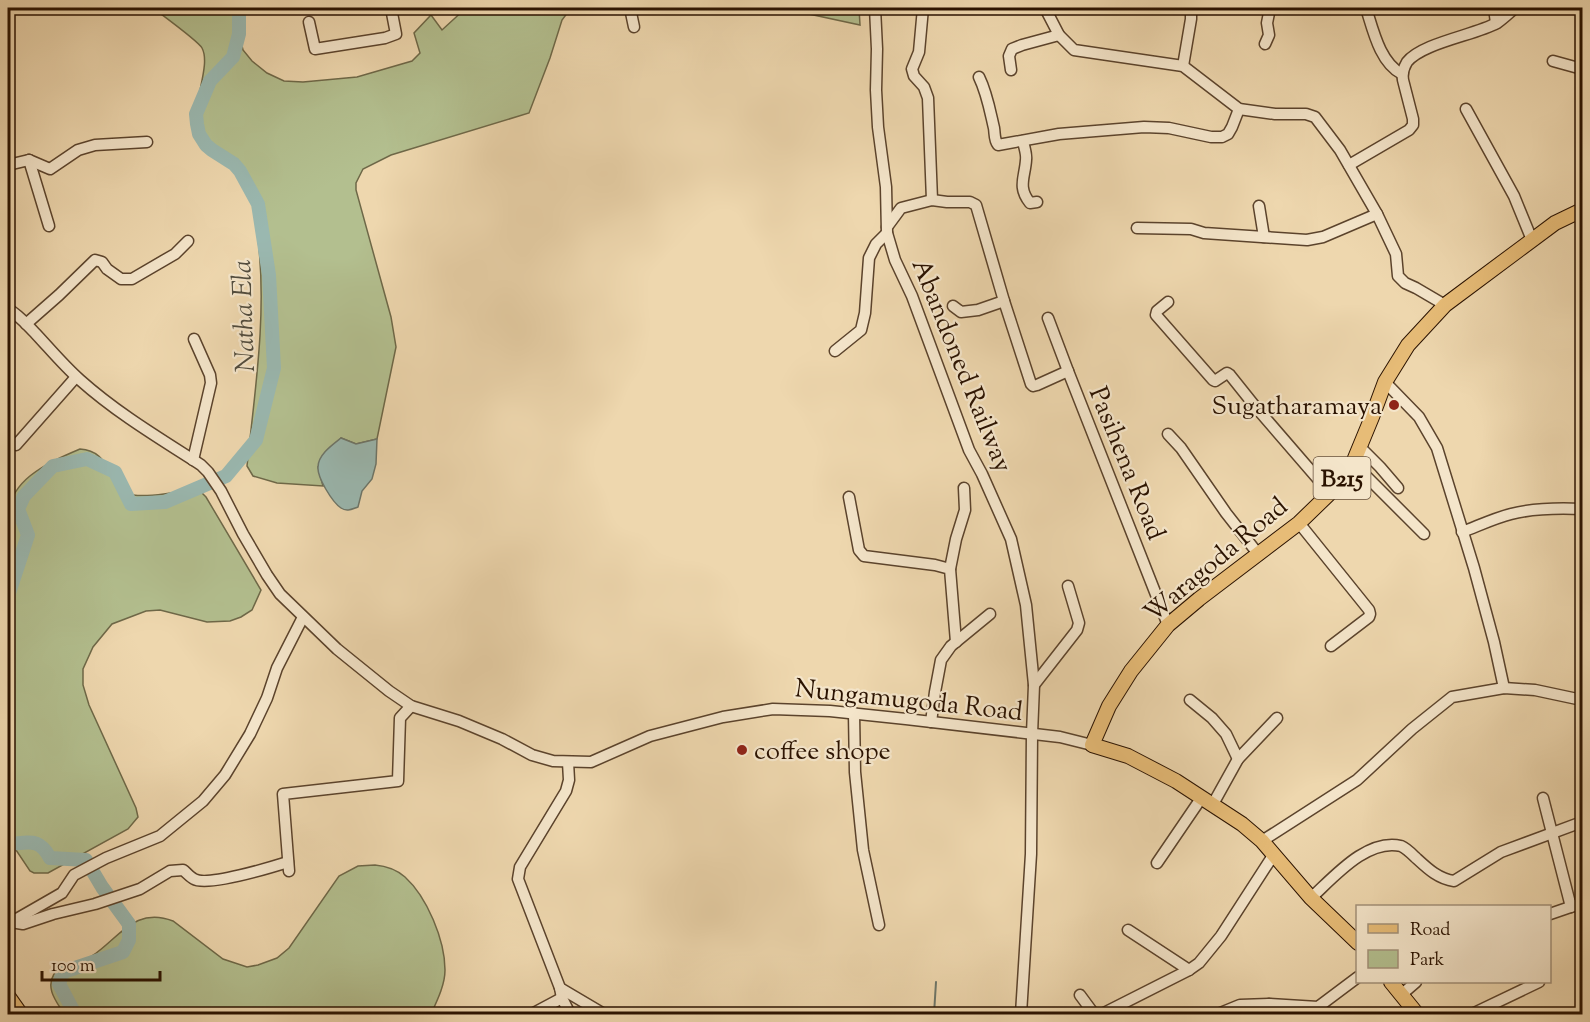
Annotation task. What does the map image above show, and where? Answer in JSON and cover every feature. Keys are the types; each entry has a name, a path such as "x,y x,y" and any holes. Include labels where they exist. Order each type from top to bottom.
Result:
{"highway":[{"path":"8,997 21,1014"}],"main road":[{"name":"Waragoda Road","path":"1092,745 1109,706 1131,671 1168,625 1199,598 1299,524 1330,493 1353,463 1385,382 1408,345 1445,305 1555,223 1582,210"},
{"path":"1092,745 1128,756 1176,781 1242,824 1262,841 1311,897 1356,941"},
{"path":"1392,983 1417,1014"}],"street":[{"path":"309,22 315,49 386,38 396,34 391,8"},
{"path":"630,8 634,27"},
{"name":"Abandoned Railway","path":"876,8 876,90 878,127 886,187 887,230 895,260 912,296 969,450 1011,538 1026,605 1034,685 1031,854 1021,1014"},
{"path":"923,8 919,51 912,69 914,76 924,87 928,98 932,200"},
{"path":"1045,8 1059,35 1074,50 1183,66 1239,109 1275,114 1306,114 1315,117 1340,150 1377,214 1396,254 1398,276 1405,283 1445,305"},
{"path":"1183,66 1191,8"},
{"path":"1265,44 1269,35 1267,23 1270,8"},
{"path":"1366,8 1386,60 1394,70 1402,74"},
{"path":"1494,8 1496,23"},
{"path":"1349,165 1409,130 1413,125 1402,74 1407,62 1432,47 1496,23 1515,8"},
{"path":"1011,70 1009,56 1012,50 1059,35"},
{"path":"1553,61 1582,69"},
{"path":"979,77 984,87 998,145 1059,135 1144,127 1169,128 1211,137 1222,137 1228,134 1233,127 1239,109"},
{"path":"1466,109 1515,196 1532,240"},
{"path":"1023,141 1026,159 1022,179 1025,196 1030,203 1037,202"},
{"path":"8,165 29,160 50,169 78,150 95,144 147,142"},
{"path":"29,160 49,226"},
{"path":"835,351 861,330 869,258 901,208 932,200 970,202 976,205 1030,384 1037,385 1068,371"},
{"path":"1260,206 1264,237"},
{"path":"1137,228 1191,229 1204,233 1307,240 1339,231 1377,214"},
{"path":"26,324 95,260 102,262 107,269 121,279 132,279 175,254 188,241"},
{"path":"953,306 961,312 978,310 1004,301"},
{"path":"1168,302 1157,311 1156,315 1213,380 1218,380 1227,373 1230,375 1330,493"},
{"path":"8,309 104,402 193,460 211,383 210,375 194,339"},
{"name":"Pasihena Road","path":"1048,318 1168,625"},
{"path":"15,445 76,377"},
{"path":"1385,382 1419,417 1437,448 1474,568 1504,688"},
{"path":"1168,434 1181,447 1226,513 1259,555"},
{"path":"1359,447 1398,488"},
{"name":"Nungamugoda Road","path":"193,460 208,471 221,491 243,534 280,594 337,649 411,706 459,721 502,739 532,755 553,761 591,762 650,736 723,717 772,709 854,713 1059,737 1092,745"},
{"path":"1353,463 1424,534"},
{"path":"956,642 950,569 956,538 965,510 964,488"},
{"path":"849,497 859,550 864,556 950,569"},
{"path":"1462,532 1509,514 1564,508 1582,509"},
{"path":"1299,524 1370,614 1331,646"},
{"path":"1034,685 1077,630 1079,624 1068,586"},
{"path":"931,722 934,692 941,660 951,646 990,614"},
{"path":"9,923 62,893 74,875 106,858 160,836 203,801 225,776 250,734 267,698 277,668 303,617"},
{"path":"1262,841 1357,780 1412,729 1452,697 1504,688 1535,690 1582,700"},
{"path":"1190,700 1212,718 1226,734 1238,759"},
{"path":"9,923 23,924 95,904 140,889 163,874 177,870 183,870 193,879 201,881 288,867 283,794 398,781 400,718 411,706"},
{"path":"854,713 855,772 863,850 879,925"},
{"path":"1157,863 1238,759 1277,718"},
{"path":"568,762 569,780 566,791 520,867 518,879 570,1014"},
{"path":"1543,798 1570,907"},
{"path":"1311,897 1348,865 1371,849 1386,845 1403,846 1434,873 1454,881 1501,852 1552,833 1582,826"},
{"path":"1102,1014 1189,970 1198,963 1221,936 1274,854"},
{"path":"1551,914 1582,903"},
{"path":"1128,930 1189,970"},
{"path":"1218,1014 1240,1005 1270,1009 1318,1007 1356,978"},
{"path":"1401,995 1414,983"},
{"path":"1472,1014 1537,983"},
{"path":"532,1014 561,993"},
{"path":"561,993 604,1014"},
{"path":"1080,995 1094,1014"}],"green space":[{"path":"153,8 236,8 243,50 252,61 267,73 284,81 303,82 357,77 412,61 420,53 414,33 431,15 442,30 466,8 571,8 562,20 529,113 391,155 363,169 356,183 356,190 391,317 396,347 377,439 356,444 341,438 318,467 323,486 277,483 253,476 247,466 261,324 260,267 254,205 238,169 210,148 199,133 197,111 204,66 202,48"},
{"path":"781,8 859,8 860,25"},
{"path":"80,449 95,453 100,457 126,493 141,496 198,489 206,497 261,590 252,610 230,621 207,622 160,610 146,611 112,624 93,647 83,669 83,685 89,705 138,817 128,829 48,873 34,873 30,871 8,838 8,564 11,548 9,508 13,496 30,476 42,467"},
{"path":"358,866 387,867 405,877 421,896 438,933 444,958 445,976 431,1014 64,1014 51,990 54,974 92,956 128,926 148,918 160,917 173,921 223,959 247,967 277,958 289,948 339,876"}],"water":[{"path":"341,438 356,444 377,439 376,464 372,479 362,491 358,507 347,510 341,508 333,500 322,483 318,471 323,454"}],"waterway":[{"name":"Natha Ela","path":"8,596 28,535 18,509 24,496 53,466 87,459 115,472 131,504 165,502 226,476 256,440 274,368 269,275 258,204 234,164 206,145 199,134 196,114 210,81 233,57 239,34 239,8"},
{"name":"Natha Ela","path":"8,844 33,843 42,847 50,858 86,860 129,924 129,940 123,952 63,972 59,984 75,1014"},
{"path":"934,1014 936,982"}],"place":[{"name":"Sugatharamaya","path":"1394,405"},
{"name":"coffee shope","path":"742,750"}]}
